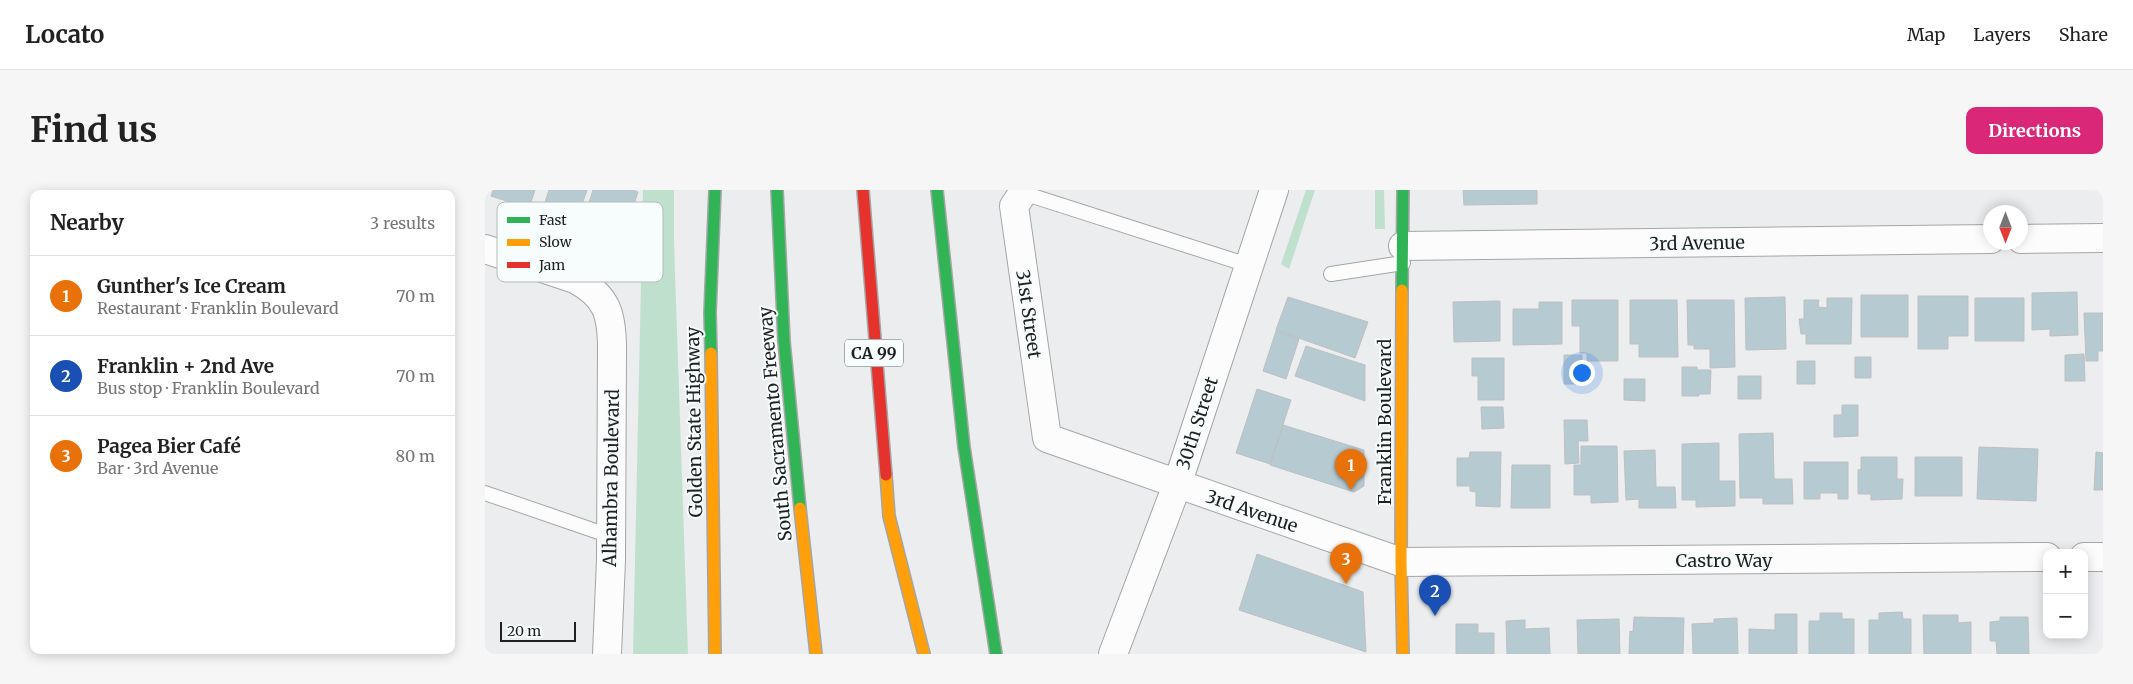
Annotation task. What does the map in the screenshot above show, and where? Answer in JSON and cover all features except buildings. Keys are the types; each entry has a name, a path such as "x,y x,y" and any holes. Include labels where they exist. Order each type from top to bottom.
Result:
{"main road":[{"name":"Golden State Highway","path":"715,190 711,313 715,654"},
{"name":"South Sacramento Freeway","path":"777,190 784,341 803,540 817,654"},
{"name":"CA 99","path":"863,190 889,516"},
{"path":"937,190 964,447 996,654"},
{"name":"Franklin Boulevard","path":"1403,190 1401,562 1403,654"},
{"path":"889,516 897,595"},
{"path":"889,516 923,654"},
{"path":"803,540 804,654"}],"street":[{"name":"30th Street","path":"1113,654 1177,485 1274,190"},
{"name":"31st Street","path":"1023,192 1014,206 1047,438"},
{"path":"2028,239 2103,238"},
{"name":"3rd Avenue","path":"1403,255 1983,239"},
{"name":"Alhambra Boulevard","path":"485,249 497,253"},
{"name":"Alhambra Boulevard","path":"579,282 594,292 604,303 611,319 612,332 611,536 607,654"},
{"name":"3rd Avenue","path":"1047,438 1401,562"},
{"name":"Castro Way","path":"1401,562 2043,557"},
{"path":"2088,557 2103,557"}],"lane":[{"path":"1023,192 1248,265"},
{"path":"1331,274 1403,255"},
{"path":"485,493 611,536"}],"green space":[{"path":"643,190 674,190 674,243 688,654 633,654 641,282 663,282 663,202 643,202"},
{"path":"1306,190 1315,190 1289,269 1281,264"},
{"path":"1375,190 1384,190 1385,229 1375,229"}],"traffic: fast":[{"path":"711,353 710,313 715,190"},
{"path":"777,190 784,341 800,508"},
{"path":"937,190 964,447 996,654"},
{"path":"1402,290 1403,190"}],"traffic: slow":[{"path":"1402,290 1401,562 1403,654"},
{"path":"711,353 715,654"},
{"path":"886,475 889,516 924,654"},
{"path":"800,508 816,654"}],"traffic: jam":[{"path":"863,190 886,475"}],"place":[{"name":"Gunther's Ice Cream","path":"1351,490"},
{"name":"Pagea Bier Café","path":"1346,584"},
{"name":"Franklin + 2nd Ave","path":"1435,616"}]}
